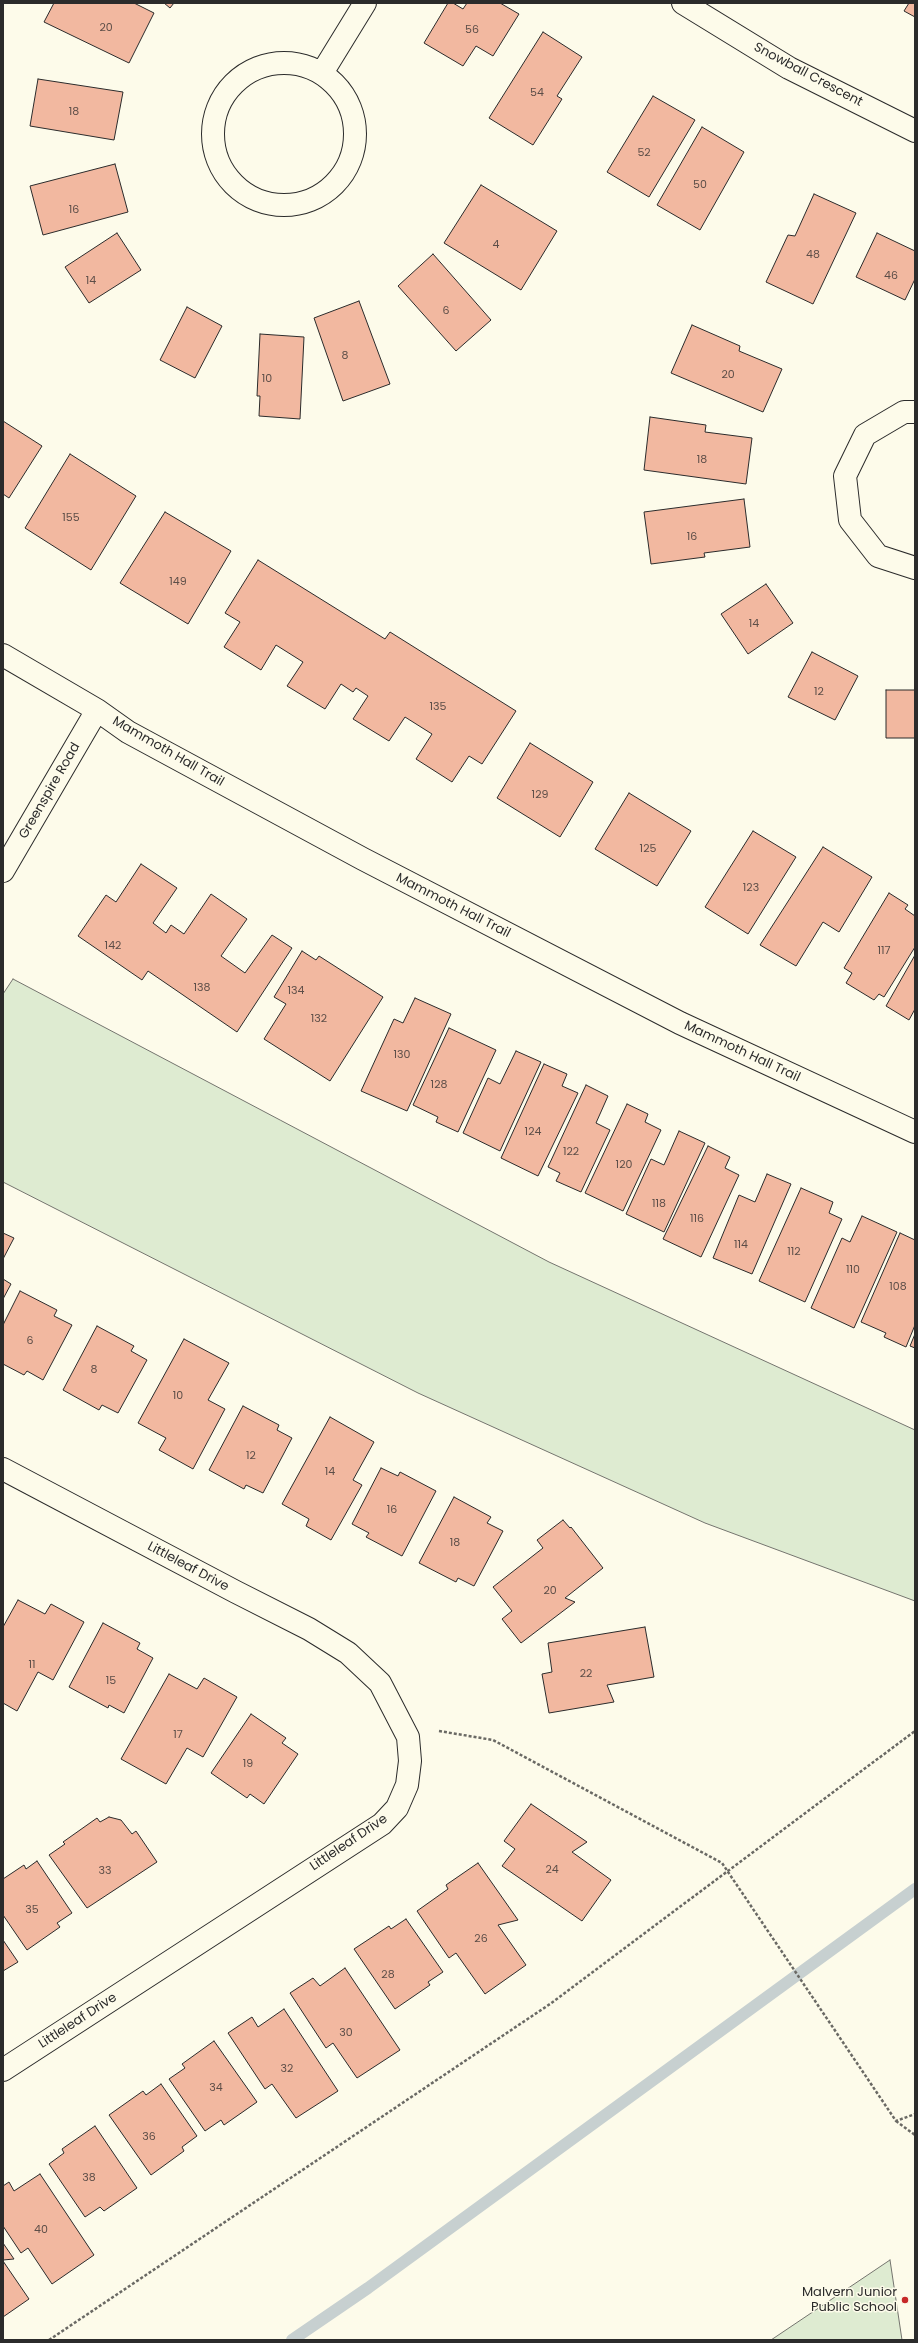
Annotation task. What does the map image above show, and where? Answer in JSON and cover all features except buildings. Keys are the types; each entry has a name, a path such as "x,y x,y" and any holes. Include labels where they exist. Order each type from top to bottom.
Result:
{"street":[{"path":"322,72 365,3"},
{"name":"Snowball Crescent","path":"683,3 789,68 915,131"},
{"path":"283,61 322,72 349,103 356,143 339,181 305,203 264,204 230,182 212,145 218,104 244,73 283,61"},
{"path":"915,412 904,412 865,435 845,476 850,520 878,556 915,568"},
{"name":"Mammoth Hall Trail","path":"3,655 97,710 128,732 356,856 672,1019 915,1132"},
{"name":"Greenspire Road","path":"3,871 97,710"},
{"name":"Littleleaf Drive","path":"3,1469 229,1588 309,1628 348,1653 380,1683 408,1736 410,1761 407,1785 397,1808 382,1824 3,2070"}],"path":[{"path":"403,1724 494,1740 722,1864 738,1884 880,2099 896,2121 915,2135"},
{"path":"48,2340 550,2004 915,1731"},
{"path":"896,2121 915,2114"}],"green space":[{"path":"13,979 549,1262 915,1430 915,1601 705,1523 418,1393 3,1182 3,994"},
{"path":"890,2260 902,2340 771,2340"}],"waterway":[{"path":"292,2340 368,2288 915,1889"}],"place":[{"name":"Malvern Junior Public School","path":"905,2300"}]}
